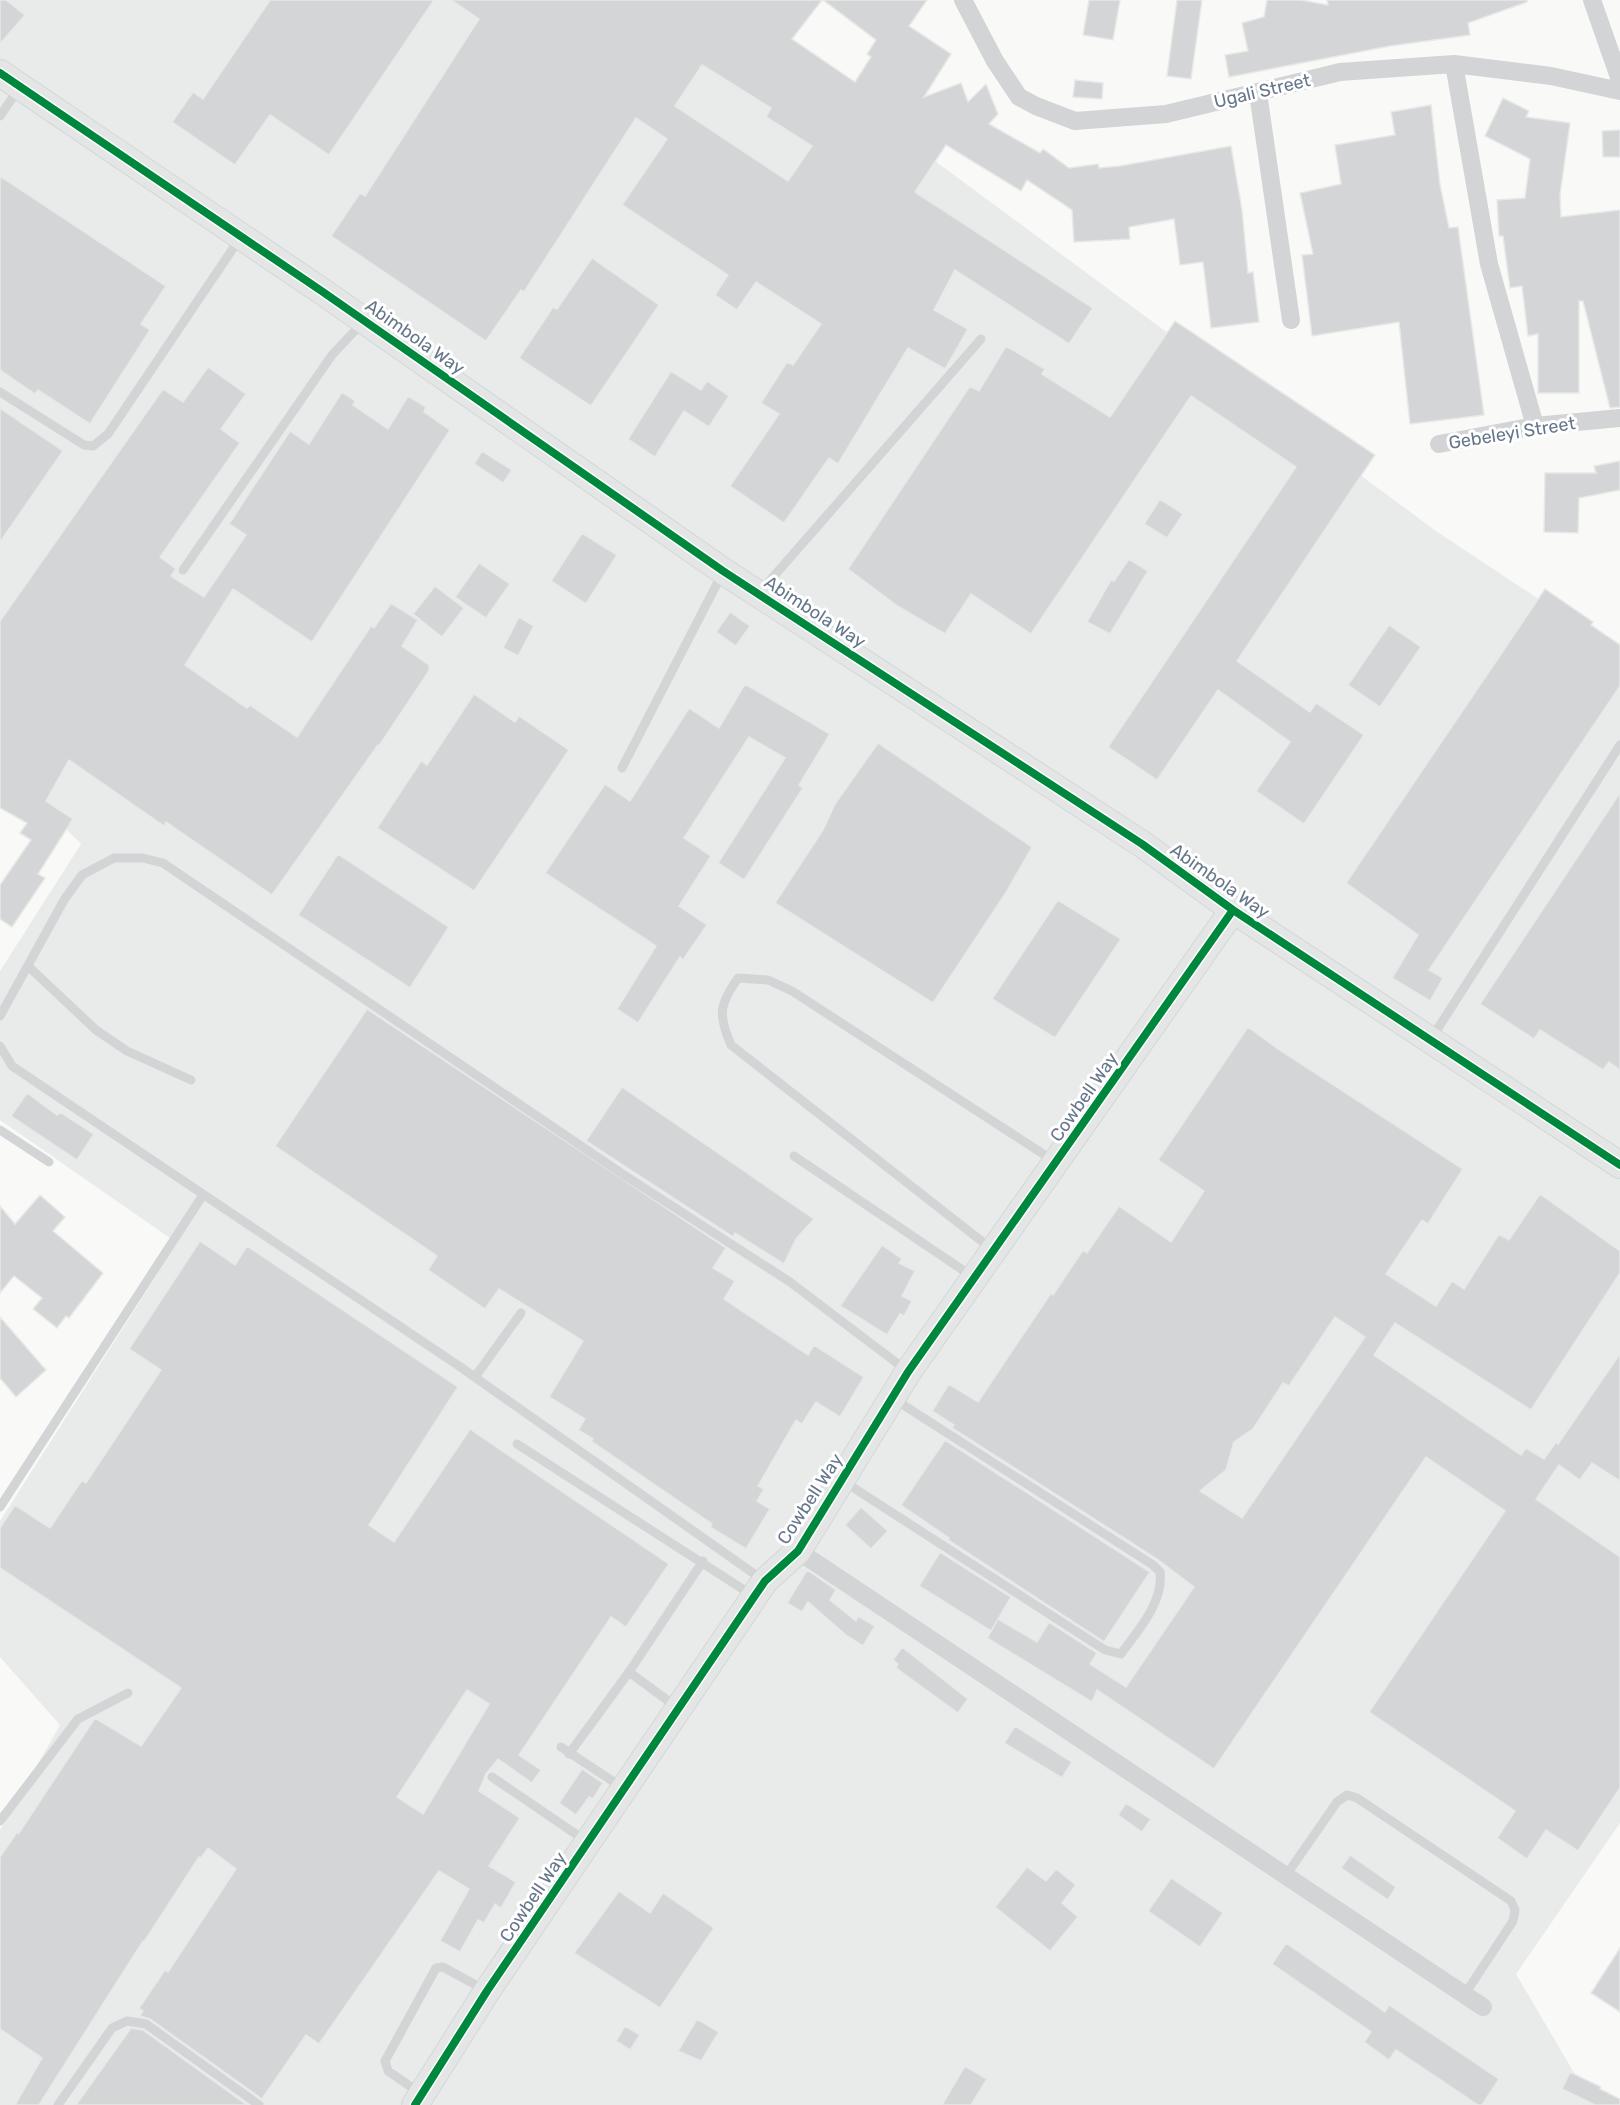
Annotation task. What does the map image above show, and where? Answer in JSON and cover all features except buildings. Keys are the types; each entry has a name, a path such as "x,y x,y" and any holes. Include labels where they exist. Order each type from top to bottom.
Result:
{"street":[{"name":"Ugali Street","path":"963,0 994,62 1019,97 1075,121 1166,114 1340,72 1454,64 1551,76 1620,91"},
{"path":"1592,0 1620,80"},
{"path":"1454,64 1489,264 1535,426"},
{"name":"Abimbola Way","path":"10,80 365,321 723,572 759,593 1142,844 1233,910 1620,1166"},
{"path":"1257,93 1291,321"},
{"name":"Gebeleyi Street","path":"1440,444 1535,426 1620,418"},
{"name":"Cowbell Way","path":"418,2100 487,1991 759,1589 798,1551 908,1372 1233,910"},
{"path":"798,1551 1287,1874 1483,2007"}],"lane":[{"path":"0,116 10,80"},
{"path":"0,392 84,445 93,446 108,434 241,236"},
{"path":"183,570 332,354 365,321"},
{"path":"759,593 981,339"},
{"path":"622,768 723,572"},
{"path":"1430,1041 1620,745"},
{"path":"0,1016 64,900 82,874 114,858 143,858 163,863 621,1173 790,1282 908,1372"},
{"path":"29,967 96,1030 128,1051 190,1080"},
{"path":"995,1251 731,1045 722,1026 721,1011 725,997 738,978 768,980 792,991 1056,1162"},
{"path":"0,1046 12,1066 475,1377 759,1589"},
{"path":"0,1130 49,1162"},
{"path":"794,1156 975,1278"},
{"path":"0,1507 203,1195"},
{"path":"475,1377 521,1313"},
{"path":"842,1480 1106,1650 1122,1654 1145,1620 1162,1589 1160,1572 1153,1565 892,1398"},
{"path":"517,1444 703,1561 759,1589"},
{"path":"569,1754 629,1672 703,1561"},
{"path":"629,1672 679,1709"},
{"path":"0,1821 78,1719 129,1693"},
{"path":"561,1747 625,1789"},
{"path":"492,1778 588,1842"},
{"path":"1287,1874 1337,1802 1347,1795 1357,1798 1511,1901 1515,1910 1513,1921 1464,1994"},
{"path":"418,2100 388,2071 385,2061 436,1968 443,1967 487,1991"},
{"path":"58,2105 112,2028 126,2021 146,2024 259,2105"}],"shaded area":[{"path":"0,0 717,0 1436,531 1620,653 1620,1823 1516,1974 1593,2105 0,2105 0,1830 60,1725 0,1657 0,1521 177,1243 0,1120 0,971 81,844 0,762"}],"cycle path":[{"path":"0,73 323,292 723,571 1142,844 1233,910 1620,1165"},
{"path":"415,2105 487,1991 765,1581 798,1551 908,1372 1233,910"}]}
